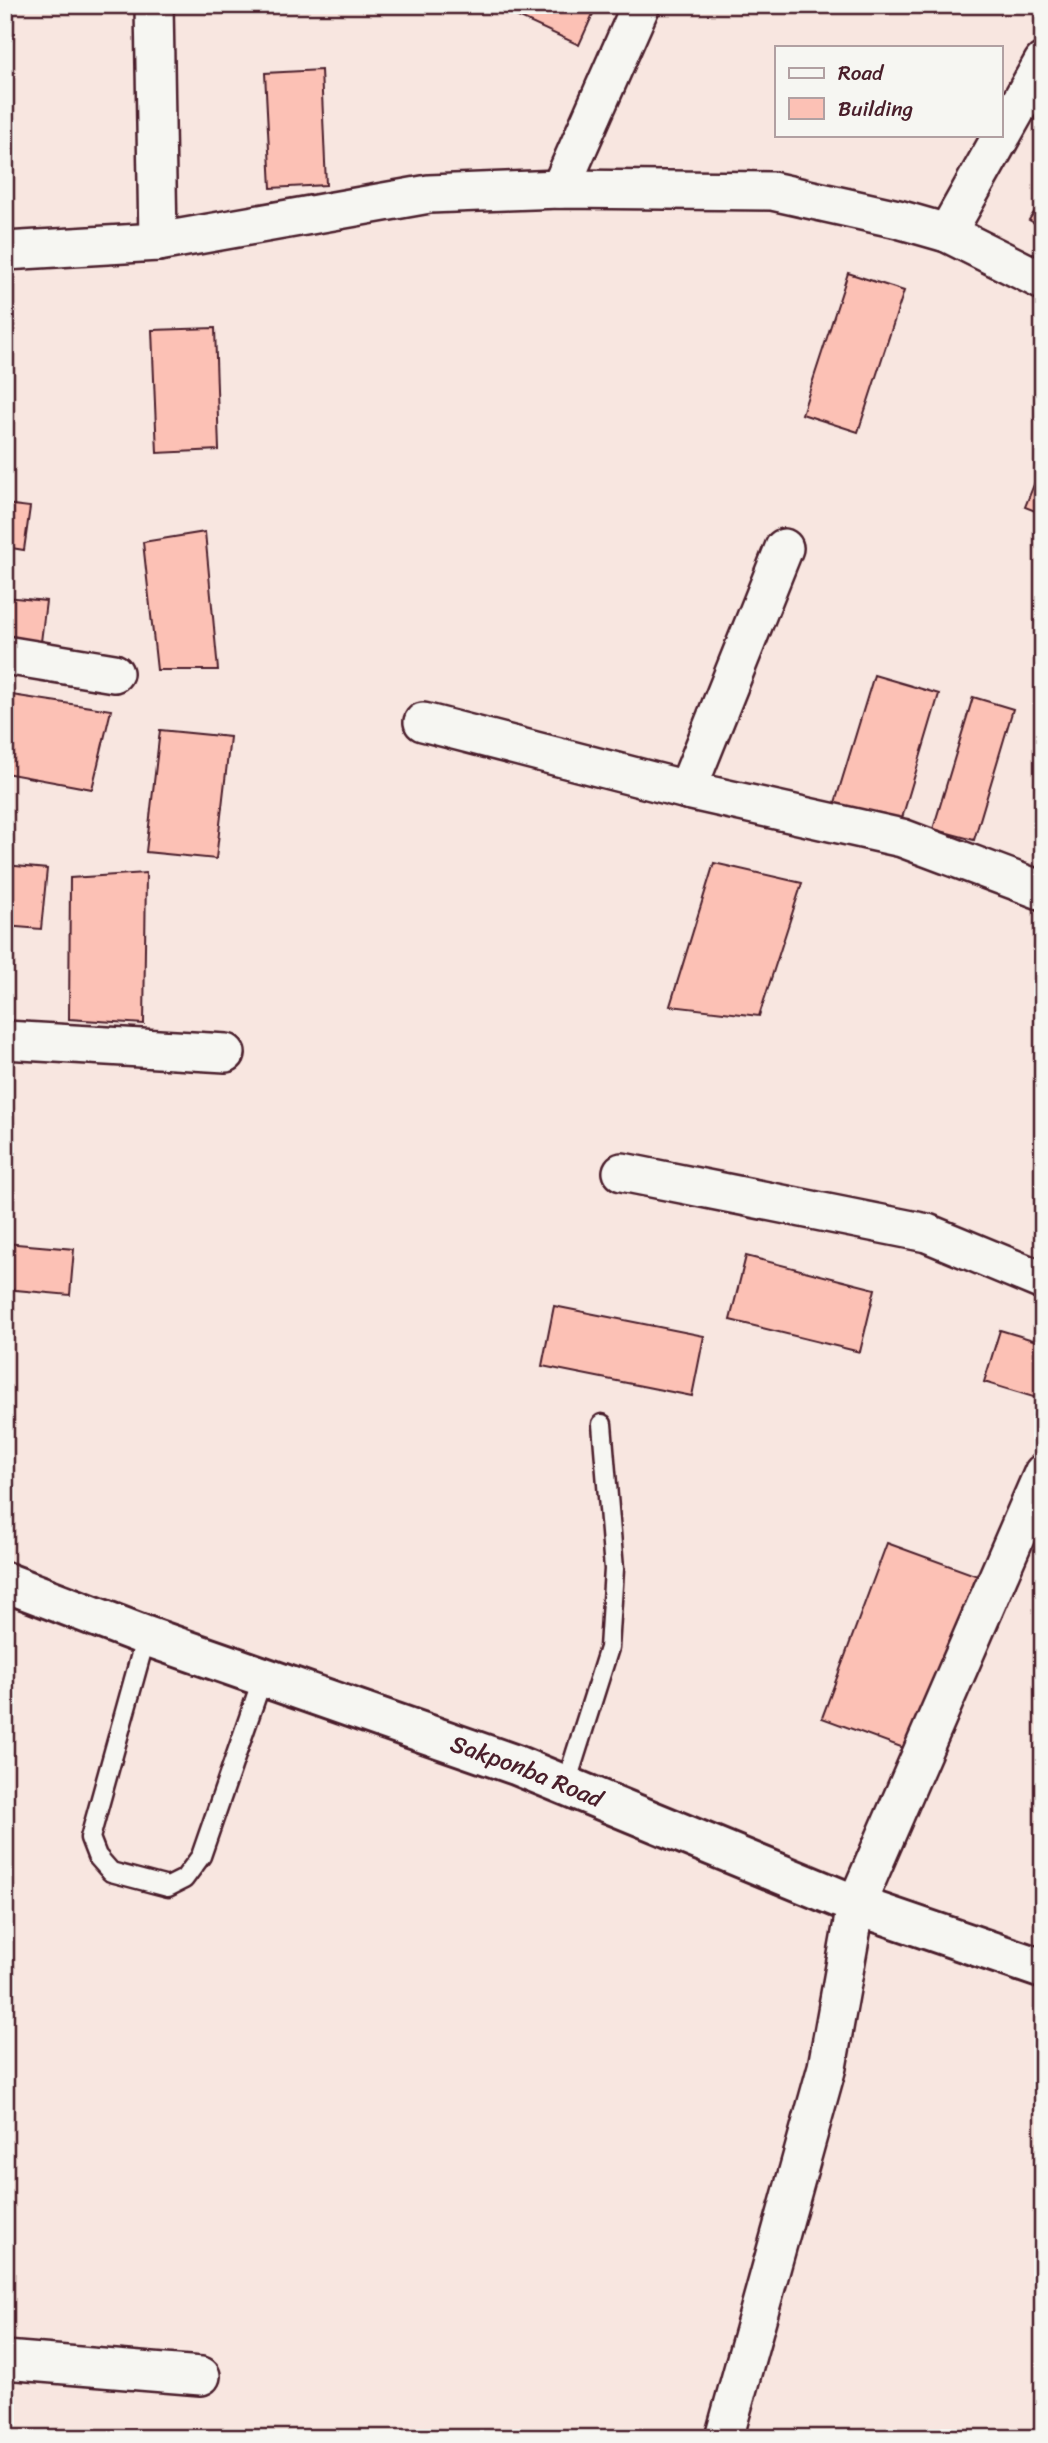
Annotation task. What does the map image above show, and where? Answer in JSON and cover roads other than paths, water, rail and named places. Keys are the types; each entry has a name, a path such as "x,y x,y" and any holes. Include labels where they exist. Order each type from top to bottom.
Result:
{"main road":[{"name":"Sakponba Road","path":"5,1583 146,1636 516,1765 856,1905 1043,1969"}],"street":[{"path":"154,5 158,242"},
{"path":"561,189 641,5"},
{"path":"1002,135 1043,62"},
{"path":"947,233 1001,136"},
{"path":"5,251 158,242 429,194 561,189 772,191 898,219 947,233 1043,281"},
{"path":"687,790 784,548"},
{"path":"5,655 114,673"},
{"path":"423,722 687,790 902,838 1043,891"},
{"path":"5,1040 226,1053"},
{"path":"622,1172 927,1233 1043,1281"},
{"path":"724,2438 827,2067 856,1905 1043,1474"},
{"path":"5,2360 201,2376"}],"lane":[{"path":"566,1784 609,1648 614,1569 601,1424"},
{"path":"146,1636 90,1838 97,1856 111,1872 168,1886 184,1879 201,1856 263,1677"}]}
